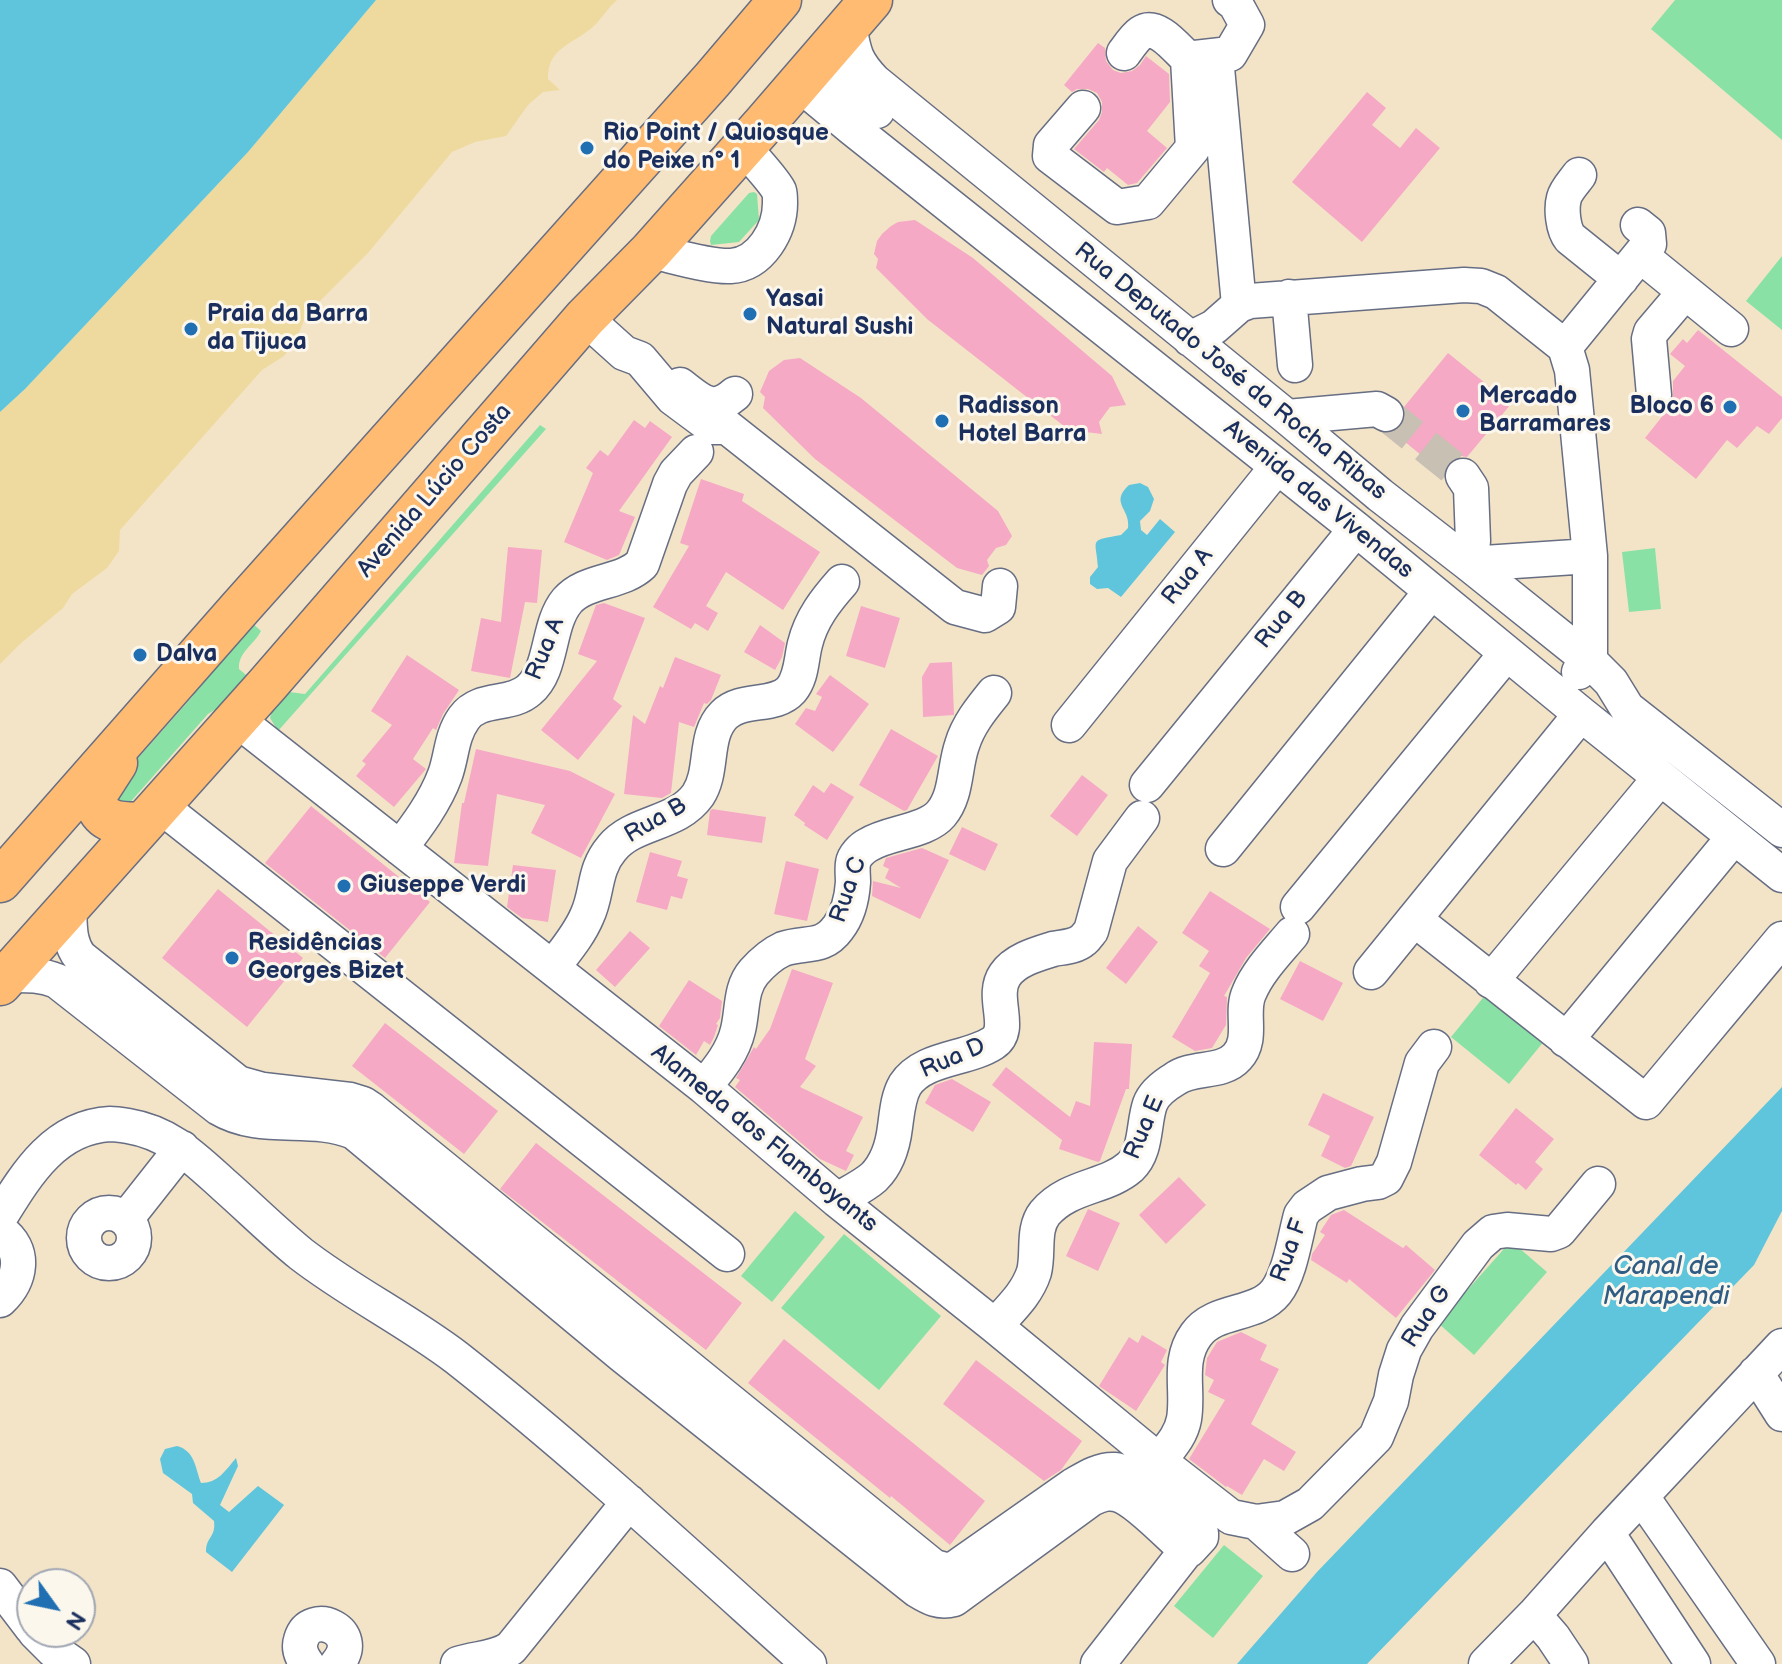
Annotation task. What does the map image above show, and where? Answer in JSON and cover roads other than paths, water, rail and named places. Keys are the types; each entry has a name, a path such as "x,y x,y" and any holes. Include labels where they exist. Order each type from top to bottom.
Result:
{"main road":[{"path":"0,881 780,0"},
{"name":"Avenida Lúcio Costa","path":"4,980 585,318 651,251 860,13"},
{"path":"150,712 94,797 103,817 116,823 150,815"}],"street":[{"path":"1083,108 1051,145 1050,156 1117,207 1148,202 1193,148 1211,57 1247,25 1235,3 1230,0"},
{"name":"Rua Deputado José da Rocha Ribas","path":"860,13 855,55 861,68 874,81 1190,339 1220,377 1287,417 1469,564 1581,670"},
{"path":"1124,53 1140,34 1149,29 1211,57"},
{"path":"1211,57 1244,303"},
{"name":"Avenida das Vivendas","path":"804,77 852,128 1356,529 1506,654 1782,875"},
{"name":"Rua Deputado José da Rocha Ribas","path":"804,77 831,77 851,89 1220,377 1581,670 1611,682 1627,708 1782,830"},
{"path":"651,251 733,266 748,261 760,251 773,235 780,218 780,192 744,147"},
{"path":"1579,175 1564,195 1565,231 1570,238 1633,253 1731,329"},
{"path":"1565,347 1633,253"},
{"path":"1190,339 1214,327 1244,303 1464,285 1481,286 1496,292 1565,347 1572,370 1590,556 1581,670"},
{"path":"1654,395 1651,332 1685,292"},
{"path":"1289,297 1295,365"},
{"path":"585,318 624,353 640,359 706,404 723,403 735,394"},
{"path":"640,359 673,398 712,427 727,427 955,607 985,615 998,607 1000,586"},
{"path":"1287,417 1377,409 1386,414"},
{"name":"Rua A","path":"400,848 421,821 446,774 452,742 464,718 471,709 516,698 532,688 540,677 563,605 576,593 617,579 642,564 670,484 696,452"},
{"name":"Rua A","path":"1069,725 1277,467"},
{"path":"1463,476 1471,488 1473,541 1469,564 1590,556"},
{"name":"Rua B","path":"1147,785 1356,529"},
{"name":"Rua B","path":"553,967 587,918 601,865 611,849 633,831 655,824 687,806 699,794 705,780 712,741 727,712 739,706 783,697 792,688 799,676 813,621 823,603 842,582"},
{"path":"1223,849 1431,592"},
{"name":"Rua E","path":"995,1326 1027,1288 1034,1270 1038,1225 1044,1215 1067,1195 1121,1173 1132,1165 1139,1153 1150,1103 1157,1092 1179,1075 1229,1064 1237,1058 1244,1048 1246,1036 1247,996 1295,920 1506,654"},
{"name":"Rua C","path":"704,1087 723,1063 738,1032 743,993 752,974 765,960 784,949 824,942 837,930 850,901 853,864 865,846 889,835 919,827 942,813 953,790 966,733 994,693"},
{"path":"1371,972 1581,714"},
{"name":"Alameda dos Flamboyants","path":"236,719 704,1087 837,1200 1159,1461 1231,1517 1256,1522 1292,1554"},
{"path":"1491,981 1660,778"},
{"path":"150,815 296,938"},
{"path":"150,815 727,1254"},
{"name":"Rua D","path":"837,1200 874,1177 893,1146 898,1103 911,1077 935,1064 971,1054 999,1037 1002,1030 998,989 1009,970 1028,958 1075,945 1091,931 1110,861 1142,818"},
{"path":"1566,1040 1734,837"},
{"path":"69,905 71,939 80,977"},
{"path":"1414,919 1646,1102 1782,939"},
{"path":"4,980 35,974 80,977 125,991 228,1095 263,1090 363,1104 934,1567 949,1571 957,1567 1093,1474 1117,1470 1136,1478 1201,1533 1201,1537 1187,1550 1098,1664"},
{"name":"Rua F","path":"1159,1461 1181,1430 1185,1362 1196,1333 1208,1322 1257,1305 1276,1291 1284,1277 1301,1215 1307,1207 1328,1193 1386,1178 1394,1162 1422,1063 1434,1047"},
{"path":"0,1217 25,1177 61,1139 83,1129 111,1124 148,1129 182,1148 301,1253 353,1290 412,1325 455,1357 629,1502 809,1664"},
{"path":"126,1219 182,1148"},
{"name":"Rua G","path":"1256,1522 1285,1518 1310,1504 1376,1437 1391,1401 1404,1350 1417,1327 1478,1245 1493,1232 1507,1230 1551,1234 1559,1231 1598,1184"},
{"path":"0,1231 14,1247 18,1261 17,1276 11,1289 0,1300"},
{"path":"1486,1664 1782,1346"},
{"path":"1756,1373 1782,1414"},
{"path":"1642,1497 1758,1664"},
{"path":"458,1664 497,1656 511,1648 629,1502"},
{"path":"1607,1533 1693,1664"},
{"path":"0,1586 16,1607"},
{"path":"1534,1615 1571,1664"},
{"path":"51,1648 73,1664"}],"water":[{"path":"0,0 376,0 248,152 0,412"},
{"path":"1140,483 1148,487 1154,499 1150,511 1140,521 1141,530 1147,535 1160,519 1175,532 1121,597 1108,588 1097,589 1090,584 1090,577 1098,567 1096,542 1121,535 1128,528 1121,502 1123,491 1129,485"},
{"name":"Canal de Marapendi","path":"1782,1087 1782,1211 1754,1265 1367,1664 1237,1664 1317,1572"},
{"path":"177,1446 191,1456 201,1483 217,1479 236,1458 238,1466 220,1505 229,1512 258,1486 284,1505 232,1572 206,1552 214,1531 214,1521 193,1503 192,1494 163,1473 160,1459 165,1449"}],"tunnel":[{"path":"1386,414 1463,476"}],"place":[{"name":"Rio Point / Quiosque do Peixe n° 1","path":"587,148"},
{"name":"Yasai Natural Sushi","path":"750,314"},
{"name":"Praia da Barra da Tijuca","path":"191,329"},
{"name":"Bloco 6","path":"1730,407"},
{"name":"Mercado Barramares","path":"1463,411"},
{"name":"Radisson Hotel Barra","path":"942,421"},
{"name":"Dalva","path":"140,655"},
{"name":"Giuseppe Verdi","path":"344,886"},
{"name":"Residências Georges Bizet","path":"232,958"}]}
